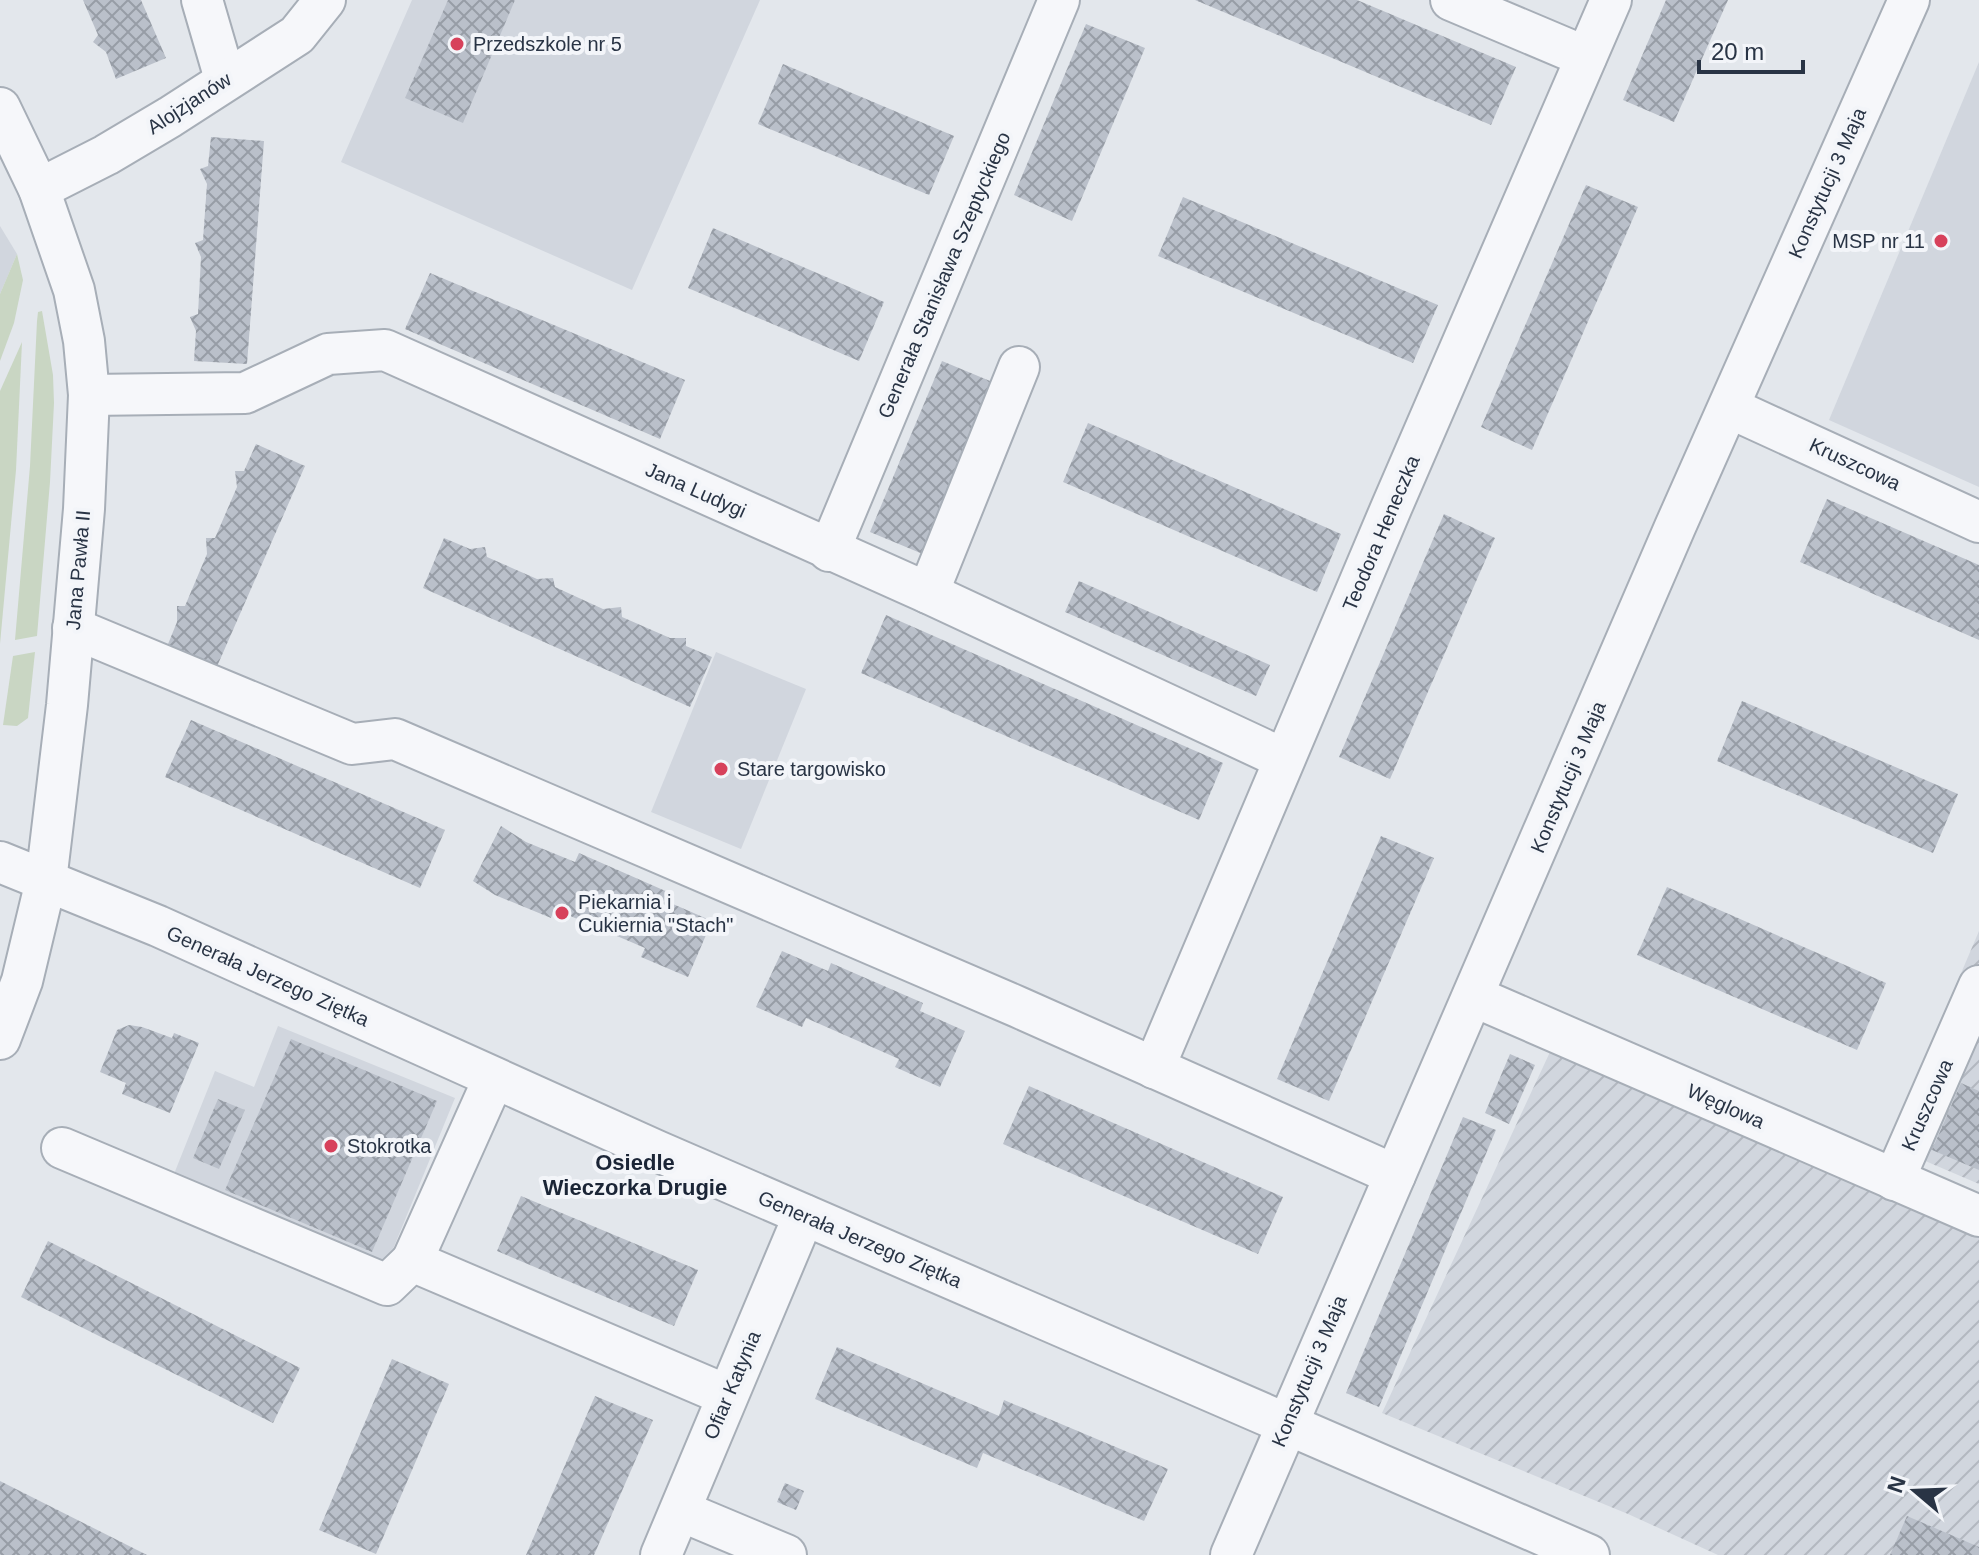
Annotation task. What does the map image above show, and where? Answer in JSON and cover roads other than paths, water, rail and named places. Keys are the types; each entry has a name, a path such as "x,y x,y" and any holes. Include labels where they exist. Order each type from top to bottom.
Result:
{"street":[{"path":"202,0 225,79"},
{"name":"Alojzjanów","path":"39,189 106,155 170,117 297,35 325,0"},
{"name":"Generała Stanisława Szeptyckiego","path":"829,551 1059,0"},
{"path":"1451,0 1586,57"},
{"name":"Teodora Heneczka","path":"1154,1068 1611,0"},
{"name":"Konstytucji 3 Maja","path":"1231,1555 1675,527 1909,0"},
{"name":"Jana Pawła II","path":"0,108 39,189 74,290 84,341 89,395 84,509 59,784 46,881 22,981 0,1039"},
{"name":"Jana Ludygi","path":"89,395 245,393 328,354 385,350 928,593 1284,759"},
{"path":"928,593 1019,367"},
{"name":"Kruszcowa","path":"1730,408 1979,522"},
{"path":"73,628 352,744 395,739 1003,1000 1395,1175"},
{"name":"Generała Jerzego Ziętka","path":"0,862 158,926 804,1215 1589,1555"},
{"name":"Kruszcowa","path":"1894,1180 1979,986"},
{"name":"Węglowa","path":"1473,996 1979,1216"},
{"path":"62,1148 387,1285 412,1261 494,1078"},
{"name":"Ofiar Katynia","path":"661,1555 804,1215"},
{"path":"412,1261 726,1395"},
{"path":"681,1511 786,1555"}],"place":[{"name":"Przedszkole nr 5","path":"457,44"},
{"name":"MSP nr 11","path":"1941,241"},
{"name":"Stare targowisko","path":"721,769"},
{"name":"Piekarnia i Cukiernia \"Stach\"","path":"562,913"},
{"name":"Stokrotka","path":"331,1146"}],"district":[{"name":"Osiedle Wieczorka Drugie","path":"635,1174"}]}
